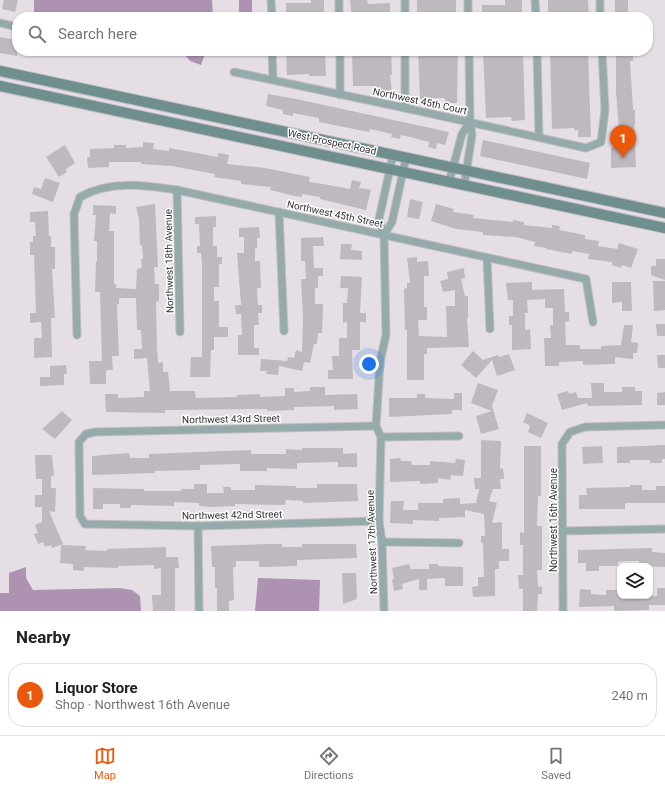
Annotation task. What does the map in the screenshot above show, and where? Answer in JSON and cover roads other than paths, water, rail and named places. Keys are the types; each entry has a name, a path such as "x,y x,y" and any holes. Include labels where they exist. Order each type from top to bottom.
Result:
{"main road":[{"name":"West Prospect Road","path":"0,71 665,213"},
{"name":"West Prospect Road","path":"0,86 665,228"}],"street":[{"path":"271,0 272,12"},
{"path":"339,0 339,12"},
{"path":"404,0 405,12"},
{"path":"468,0 468,12"},
{"path":"535,0 536,12"},
{"path":"600,0 600,12"},
{"path":"0,23 12,26"},
{"path":"272,56 273,79"},
{"path":"340,56 340,95"},
{"path":"405,56 405,108"},
{"path":"464,186 472,136 470,122 469,56"},
{"path":"537,56 539,137"},
{"name":"Northwest 45th Court","path":"234,72 273,79 340,95 586,148 601,142 604,110 602,56"},
{"path":"449,182 462,134 470,122"},
{"name":"Northwest 17th Avenue","path":"384,611 382,542 379,521 381,437 376,426 380,362 386,335 384,235 379,219 393,155"},
{"name":"Northwest 17th Avenue","path":"384,235 392,222 406,158"},
{"name":"Northwest 45th Street","path":"77,335 74,214 80,197 93,190 112,186 148,185 279,212 586,280 593,322"},
{"name":"Northwest 18th Avenue","path":"177,190 180,332"},
{"path":"279,212 284,331"},
{"path":"487,258 490,329"},
{"name":"Northwest 43rd Street","path":"85,524 80,516 79,442 86,434 95,432 376,426"},
{"name":"Northwest 16th Avenue","path":"563,611 562,444 570,432 585,427 665,426"},
{"path":"381,437 459,436"},
{"name":"Northwest 42nd Street","path":"85,524 198,526 379,521"},
{"path":"198,526 199,611"},
{"path":"563,531 665,529"},
{"path":"382,542 459,543"}],"place":[{"name":"Liquor Store","path":"623,158"}]}
